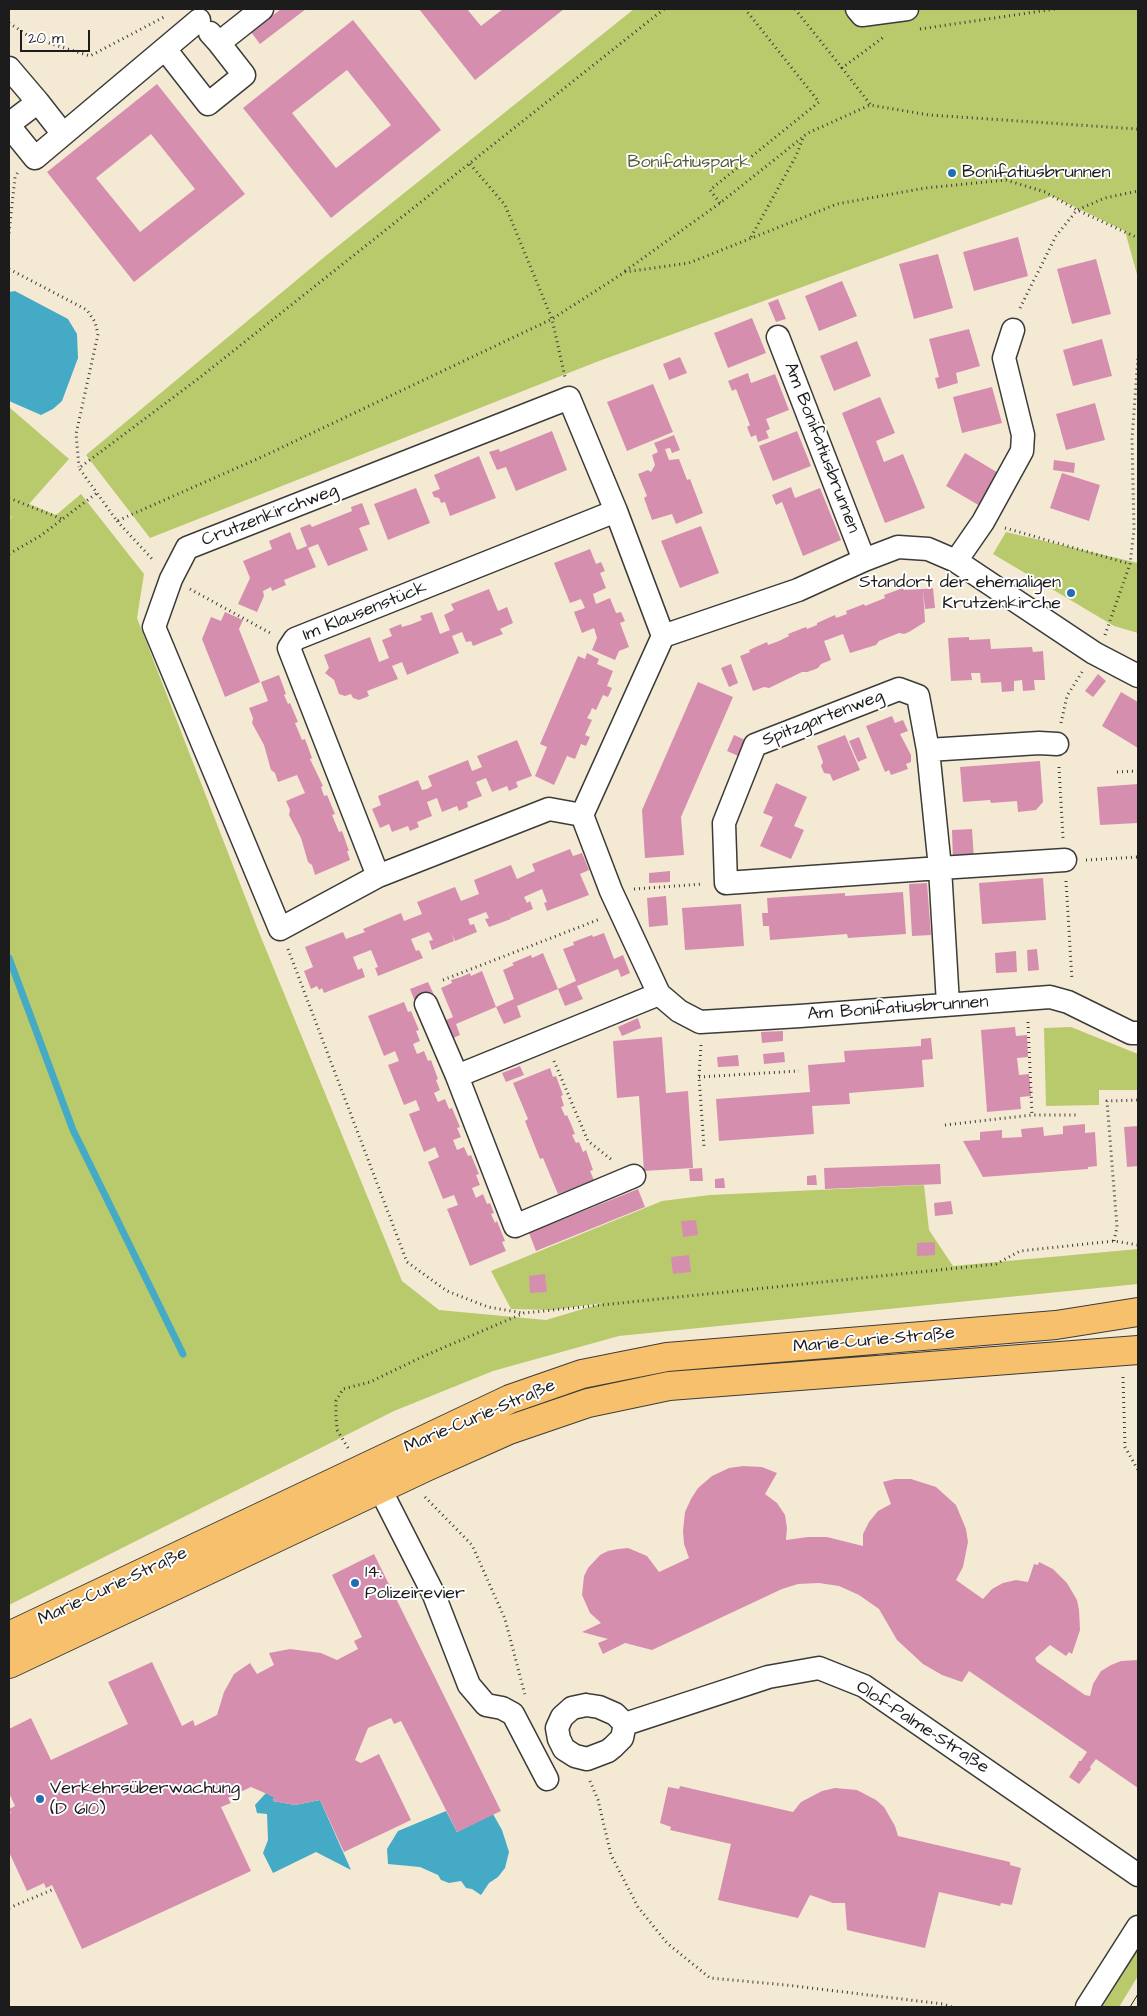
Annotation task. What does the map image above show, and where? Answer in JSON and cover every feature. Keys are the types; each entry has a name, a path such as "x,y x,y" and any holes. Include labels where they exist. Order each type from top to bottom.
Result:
{"main road":[{"name":"Marie-Curie-Straße","path":"9,1636 510,1399 582,1374 667,1357 1056,1325 1138,1312"},
{"name":"Marie-Curie-Straße","path":"9,1664 509,1430 588,1403 669,1386 1138,1350"}],"street":[{"path":"219,43 262,9"},
{"path":"857,9 862,15 906,9"},
{"path":"38,102 9,125 35,158 165,48 187,14 219,43 244,75 208,104 165,48"},
{"path":"9,68 63,134"},
{"path":"956,561 983,522 1022,451 1022,435 1004,358 1013,330"},
{"name":"Am Bonifatiusbrunnen","path":"778,337 864,560"},
{"path":"569,398 616,511 663,636 582,815 616,901 659,994 679,1011 700,1022"},
{"name":"Crutzenkirchweg","path":"280,928 154,627 170,579 187,548 569,398"},
{"name":"Im Klausenstück","path":"378,876 288,648 295,639 616,511"},
{"path":"663,636 798,590 898,547 928,549 956,561 1094,653 1138,676"},
{"name":"Spitzgartenweg","path":"726,883 724,823 755,745 899,689 918,696 928,750 940,868 948,1004"},
{"path":"928,750 1039,743 1057,744"},
{"path":"280,928 378,876 549,810 582,815"},
{"path":"726,883 1065,860"},
{"path":"457,1076 659,994"},
{"name":"Am Bonifatiusbrunnen","path":"700,1022 1050,997 1131,1033 1138,1033"},
{"path":"426,1004 457,1076 515,1226 634,1176"},
{"path":"380,1489 434,1595 469,1685 486,1705 502,1708 512,1714 547,1779"},
{"name":"Olof-Palme-Straße","path":"625,1724 768,1677 819,1668 864,1686 1138,1875"},
{"path":"1087,2007 1138,1927"}],"path":[{"path":"80,468 203,375 664,9"},
{"path":"720,203 710,190 819,102 745,9"},
{"path":"795,9 870,104"},
{"path":"917,29 1055,9"},
{"path":"9,23 30,37 90,56 187,14"},
{"path":"842,68 888,34"},
{"path":"117,521 284,447 552,319 625,272 720,203 808,133 870,104 929,115 1138,130"},
{"path":"751,237 796,156 803,138"},
{"path":"9,233 15,177 30,152"},
{"path":"470,164 505,205 552,319 569,398"},
{"path":"625,272 689,263 837,204 925,188 1006,180 1045,192 1077,210 1138,238"},
{"path":"1013,330 1020,306 1056,236 1077,210 1105,198 1138,191"},
{"path":"9,269 88,310 96,322 98,334 76,434 80,468 117,521 170,579 291,645"},
{"path":"9,554 40,536 97,493"},
{"path":"9,498 63,519"},
{"path":"983,522 1130,564"},
{"path":"1117,772 1138,770"},
{"path":"1111,859 1138,857"},
{"path":"442,980 616,901 726,883"},
{"path":"280,928 407,1262 447,1291 488,1307 524,1313 996,1264 1020,1250 1114,1241 1138,1245"},
{"path":"1027,999 1032,1115"},
{"path":"700,1022 701,1059 699,1077 704,1147"},
{"path":"545,1040 588,1141 634,1176"},
{"path":"699,1077 800,1071"},
{"path":"1114,1241 1117,1227 1107,1101 1138,1100"},
{"path":"946,1125 1032,1115 1076,1115"},
{"path":"349,1450 337,1430 336,1401 342,1389 370,1382 424,1356 524,1313"},
{"path":"1124,1376 1125,1447 1138,1470"},
{"path":"426,1497 472,1545 505,1619 528,1704"},
{"path":"589,1777 598,1800 611,1855 638,1907 667,1944 710,1978 786,1985 943,2004 952,2007"},
{"path":"9,1908 54,1889"}],"green space":[{"name":"Bonifatiuspark","path":"634,9 1138,9 1138,278 1125,231 1052,196 599,361 150,538 86,455 328,254"},
{"path":"9,407 69,459 29,504 56,515 81,494 144,574 137,618 258,930 402,1281 439,1310 546,1320 603,1303 552,1310 511,1309 491,1271 662,1201 710,1195 924,1185 929,1230 953,1266 1138,1249 1138,1284 619,1336 493,1371 394,1411 9,1605 9,520 14,515 9,519"},
{"path":"1006,532 1138,563 1138,633 1114,626 993,554"},
{"path":"1071,1027 1138,1054 1138,1090 1099,1090 1099,1105 1046,1106 1044,1028"},
{"path":"1138,1948 1138,1976 1119,2007 1101,2007"}],"water":[{"path":"15,291 68,319 77,334 78,358 62,401 53,409 41,415 9,401 9,292"},
{"path":"266,1793 274,1797 273,1801 295,1805 320,1800 351,1870 316,1852 273,1873 263,1853 268,1840 267,1814 257,1813 255,1805"},
{"path":"446,1811 457,1832 493,1814 502,1830 509,1852 505,1868 498,1877 489,1883 481,1895 472,1889 466,1888 461,1881 449,1883 441,1880 438,1875 420,1867 388,1864 387,1849 398,1831"}],"building":[{"path":"281,9 306,9 260,44 251,32"},
{"path":"419,9 467,9 481,26 503,9 564,9 475,80"},
{"path":"353,20 441,130 331,218 243,108","holes":["347,70 391,125 336,168 292,113"]},
{"path":"157,84 245,194 134,282 47,172","holes":["151,134 195,189 140,232 96,178"]},
{"path":"1018,237 1028,276 974,291 963,252"},
{"path":"938,254 953,308 914,319 899,264"},
{"path":"1096,259 1111,314 1072,324 1057,269"},
{"path":"842,281 857,316 819,331 805,296"},
{"path":"778,299 786,319 776,322 768,303"},
{"path":"752,318 766,353 728,368 714,333"},
{"path":"969,329 980,366 956,373 958,383 938,389 935,378 939,377 929,339"},
{"path":"1102,339 1112,376 1073,386 1063,350"},
{"path":"857,341 871,376 834,391 820,356"},
{"path":"680,357 687,373 669,380 663,364"},
{"path":"748,373 751,383 775,374 789,410 766,419 770,429 766,431 769,438 758,442 756,435 751,437 747,427 750,425 736,389 732,391 728,381"},
{"path":"653,384 673,432 627,451 607,402"},
{"path":"992,387 1002,423 962,433 953,397"},
{"path":"880,397 895,433 876,441 884,462 903,454 925,508 885,523 842,413"},
{"path":"1095,403 1105,440 1066,450 1056,414"},
{"path":"552,431 567,470 516,491 506,467 497,470 489,452 499,449 500,452"},
{"path":"797,431 811,466 773,481 759,446"},
{"path":"674,435 680,450 672,453 670,448 665,449 669,460 679,459 687,480 690,479 703,513 676,524 672,514 652,520 644,498 647,496 638,474 648,470 651,472 655,465 652,455 658,452 654,443"},
{"path":"965,453 1000,474 980,506 946,486"},
{"path":"479,456 496,498 450,516 445,502 441,503 439,498 434,497 432,492 440,489 434,475"},
{"path":"1054,460 1075,463 1074,473 1053,470"},
{"path":"1062,473 1100,485 1089,521 1050,508"},
{"path":"791,487 795,498 820,488 841,540 803,556 782,502 776,505 772,495"},
{"path":"416,488 430,523 388,540 374,504"},
{"path":"362,503 370,524 359,528 368,550 328,566 318,544 308,548 316,567 284,580 286,585 272,591 271,587 263,591 264,596 257,612 238,604 250,578 243,561 272,549 269,541 290,532 297,550 307,546 300,528 310,524 312,527 352,511 351,507"},
{"path":"701,526 719,573 680,588 661,541"},
{"path":"590,549 596,564 601,562 605,571 600,573 606,588 593,594 596,604 610,598 616,613 621,612 625,621 620,623 629,647 619,651 615,660 592,650 597,638 594,628 582,633 574,612 585,608 581,599 570,603 554,563"},
{"path":"903,588 904,590 923,589 925,622 909,632 899,633 879,641 876,645 850,653 843,634 824,641 831,660 821,664 818,668 802,672 769,688 764,687 753,691 740,656 767,642 768,645 789,636 788,634 817,625 817,623 835,615 836,618 847,614 846,611 885,598 884,595"},
{"path":"933,588 935,608 925,609 923,589"},
{"path":"489,589 498,611 507,607 513,623 500,629 503,634 473,646 471,641 466,642 462,632 452,636 459,653 407,675 402,662 392,666 398,679 367,691 369,696 359,700 353,698 351,694 345,696 339,694 334,680 325,673 329,668 324,655 370,637 379,662 389,658 382,640 392,636 389,629 401,624 402,627 422,620 420,616 432,612 440,634 450,630 444,615 454,610 451,604"},
{"path":"225,612 243,620 239,629 260,682 225,697 202,639 211,617 221,621"},
{"path":"969,637 969,640 990,639 991,649 1032,647 1033,652 1043,651 1045,680 1034,680 1035,690 1023,691 1022,680 1014,681 1014,691 1002,692 1001,682 981,683 980,673 971,673 972,680 951,681 948,638"},
{"path":"587,653 599,659 597,664 613,671 607,686 612,688 608,697 603,695 596,710 592,708 587,718 592,720 585,735 590,737 586,746 581,744 575,759 567,756 554,785 535,776 547,747 540,744 578,656 585,659"},
{"path":"731,664 738,683 729,687 721,668"},
{"path":"1098,674 1106,681 1093,697 1085,691"},
{"path":"279,675 286,694 284,695 288,704 290,703 298,722 295,723 302,740 305,739 312,758 310,759 323,786 321,787 324,796 327,795 335,814 332,815 339,832 342,831 349,851 347,851 350,860 315,875 312,865 308,862 301,838 289,815 290,810 286,801 305,793 297,775 278,782 275,773 271,770 264,745 252,723 253,718 249,708 268,701 261,682"},
{"path":"698,682 733,697 681,817 684,855 645,858 642,810"},
{"path":"1121,692 1138,702 1138,748 1102,726"},
{"path":"892,716 895,723 903,720 908,731 900,734 911,755 911,762 906,764 908,769 891,775 889,770 885,772 866,726"},
{"path":"734,735 752,743 745,759 727,751"},
{"path":"845,735 860,770 833,781 830,774 824,773 821,766 823,762 817,746"},
{"path":"859,737 867,758 858,762 849,741"},
{"path":"517,740 532,776 516,782 518,787 509,791 507,786 492,792 486,778 476,782 482,796 467,802 468,807 459,811 457,806 442,812 437,798 427,802 432,816 417,822 419,827 410,831 408,826 392,832 389,824 380,828 372,809 381,805 378,796 418,780 422,790 427,789 432,786 428,776 468,760 472,771 482,767 477,756"},
{"path":"1040,761 1043,802 1036,810 1018,812 1017,801 991,803 990,800 963,802 960,767"},
{"path":"776,783 807,797 794,826 804,830 791,859 760,846 773,817 763,813"},
{"path":"1138,784 1138,823 1100,825 1097,787"},
{"path":"972,829 974,860 953,862 952,830"},
{"path":"570,849 573,856 582,853 589,870 580,874 589,895 547,911 544,903 547,902 542,889 524,897 527,903 530,901 533,909 511,918 508,911 511,919 489,927 485,919 489,918 486,912 468,919 470,925 474,924 477,932 455,941 452,934 454,941 432,950 429,941 433,940 429,932 411,939 416,951 419,950 423,958 378,976 375,968 378,967 371,950 353,957 358,970 362,968 365,977 324,993 322,988 319,990 317,986 311,989 304,971 313,967 305,947 343,932 346,939 365,932 363,929 401,913 404,921 422,914 417,902 455,887 461,901 479,894 474,880 511,865 517,879 535,871 532,864"},
{"path":"670,871 670,882 649,883 649,873"},
{"path":"1043,878 1046,920 982,924 979,883"},
{"path":"927,883 931,935 912,936 909,884"},
{"path":"903,892 906,934 848,938 847,934 770,940 769,926 763,926 762,913 768,913 767,898 845,893 845,896"},
{"path":"666,896 668,925 649,927 647,898"},
{"path":"741,904 744,946 685,950 682,908"},
{"path":"604,933 614,959 623,955 630,973 621,977 618,969 577,986 583,999 565,1006 558,989 576,981 563,949 574,945 573,942"},
{"path":"1037,949 1039,970 1028,971 1027,950"},
{"path":"1016,951 1017,972 996,973 995,953"},
{"path":"543,953 558,989 517,1006 521,1017 504,1024 496,1007 514,999 503,970 514,965 512,963 531,955 532,958"},
{"path":"482,971 496,1007 456,1024 460,1035 451,1039 444,1021 453,1017 441,988 452,983 451,980 470,973 471,976"},
{"path":"428,982 435,997 416,1004 410,989"},
{"path":"404,1002 408,1012 411,1011 419,1030 416,1031 420,1041 413,1044 417,1054 424,1051 428,1061 431,1060 438,1079 436,1080 440,1090 434,1093 438,1102 445,1099 449,1109 452,1108 460,1127 457,1128 461,1137 453,1140 457,1150 464,1147 468,1156 471,1155 479,1174 476,1175 480,1185 472,1188 476,1198 483,1194 487,1204 490,1203 494,1213 491,1214 495,1223 497,1221 505,1241 502,1242 506,1251 470,1266 447,1209 458,1205 454,1195 443,1199 428,1162 439,1157 435,1147 424,1152 409,1114 420,1110 416,1100 404,1105 388,1065 399,1061 395,1051 384,1056 368,1016"},
{"path":"638,1018 641,1028 622,1036 618,1027"},
{"path":"1015,1027 1016,1036 1027,1035 1028,1057 1017,1058 1019,1075 1029,1074 1031,1096 1020,1097 1021,1109 987,1112 981,1030"},
{"path":"783,1031 783,1041 762,1043 761,1032"},
{"path":"662,1037 666,1093 688,1091 693,1168 644,1171 639,1096 617,1098 613,1041"},
{"path":"931,1038 933,1059 922,1060 924,1087 849,1093 850,1104 812,1106 814,1134 719,1141 716,1099 810,1092 808,1065 845,1062 844,1051 921,1046 921,1039"},
{"path":"784,1052 785,1062 764,1064 763,1054"},
{"path":"738,1055 739,1066 718,1067 717,1057"},
{"path":"520,1066 524,1075 506,1082 502,1073"},
{"path":"550,1068 553,1077 556,1076 563,1095 561,1096 564,1106 561,1107 565,1116 567,1115 575,1134 572,1135 576,1143 579,1142 583,1152 586,1150 593,1170 590,1171 594,1180 558,1194 543,1158 540,1159 525,1121 528,1119 513,1083"},
{"path":"1085,1124 1085,1133 1095,1132 1097,1166 1088,1167 1088,1169 983,1177 963,1141 980,1140 980,1132 1002,1130 1002,1138 1022,1137 1021,1129 1043,1127 1044,1136 1063,1134 1063,1126"},
{"path":"1138,1126 1138,1166 1127,1167 1124,1127"},
{"path":"940,1164 941,1184 825,1189 824,1168"},
{"path":"702,1168 703,1181 690,1181 689,1169"},
{"path":"816,1175 817,1185 807,1185 807,1176"},
{"path":"724,1178 725,1188 715,1188 715,1179"},
{"path":"638,1189 645,1207 536,1251 529,1233"},
{"path":"951,1201 953,1214 935,1216 934,1203"},
{"path":"696,1220 698,1235 683,1237 681,1221"},
{"path":"935,1242 935,1255 917,1256 917,1243"},
{"path":"689,1255 691,1272 673,1274 671,1257"},
{"path":"545,1274 547,1292 530,1293 529,1276"},
{"path":"743,1466 762,1467 777,1473 765,1494 777,1503 785,1515 786,1540 827,1537 863,1546 863,1534 869,1522 878,1511 891,1504 883,1482 895,1479 911,1479 936,1487 956,1505 966,1529 968,1542 963,1567 956,1580 983,1599 992,1589 1003,1583 1016,1580 1028,1582 1034,1564 1038,1565 1039,1562 1053,1569 1067,1583 1077,1600 1080,1630 1072,1654 1069,1652 1066,1656 1050,1645 1035,1658 1037,1662 1085,1695 1090,1696 1093,1684 1101,1671 1121,1661 1138,1660 1138,1788 1096,1759 1090,1767 1091,1770 1079,1784 1069,1777 1078,1761 1081,1761 1087,1752 969,1671 962,1682 942,1675 923,1664 897,1640 879,1609 859,1595 839,1586 819,1583 798,1584 782,1589 652,1650 625,1643 603,1654 598,1643 608,1639 582,1632 601,1623 590,1613 582,1595 584,1576 588,1568 600,1555 608,1551 628,1548 647,1556 659,1572 689,1558 684,1544 683,1531 685,1512 691,1499 698,1488 712,1476 729,1468"},
{"path":"374,1554 501,1811 457,1832 401,1721 394,1724 391,1718 368,1728 355,1760 361,1763 379,1754 411,1820 344,1852 320,1800 295,1805 273,1801 274,1797 251,1787 228,1798 231,1803 221,1807 251,1871 82,1949 52,1885 46,1888 44,1883 27,1891 9,1852 9,1814 11,1813 9,1809 15,1806 9,1793 9,1729 31,1718 51,1760 128,1724 108,1682 152,1662 182,1726 193,1720 195,1726 217,1715 224,1692 234,1674 250,1663 257,1674 274,1665 269,1653 290,1649 321,1653 337,1660 358,1649 354,1641 362,1637 332,1575"},
{"path":"680,1786 793,1812 801,1802 822,1791 835,1788 857,1790 876,1800 884,1807 895,1826 898,1836 1010,1862 1010,1865 1021,1868 1012,1905 1001,1903 1000,1906 939,1892 925,1948 847,1930 845,1903 833,1903 810,1895 798,1918 718,1900 731,1844 670,1830 671,1827 660,1823 668,1787 679,1789"}],"waterway":[{"path":"9,958 73,1130 183,1354"}],"tram line":[{"path":"1130,2007 1138,1994"}],"place":[{"name":"Bonifatiusbrunnen","path":"952,173"},
{"name":"Standort der ehemaligen Krutzenkirche","path":"1071,593"},
{"name":"14. Polizeirevier","path":"355,1583"},
{"name":"Verkehrsüberwachung (D 610)","path":"40,1799"}]}
